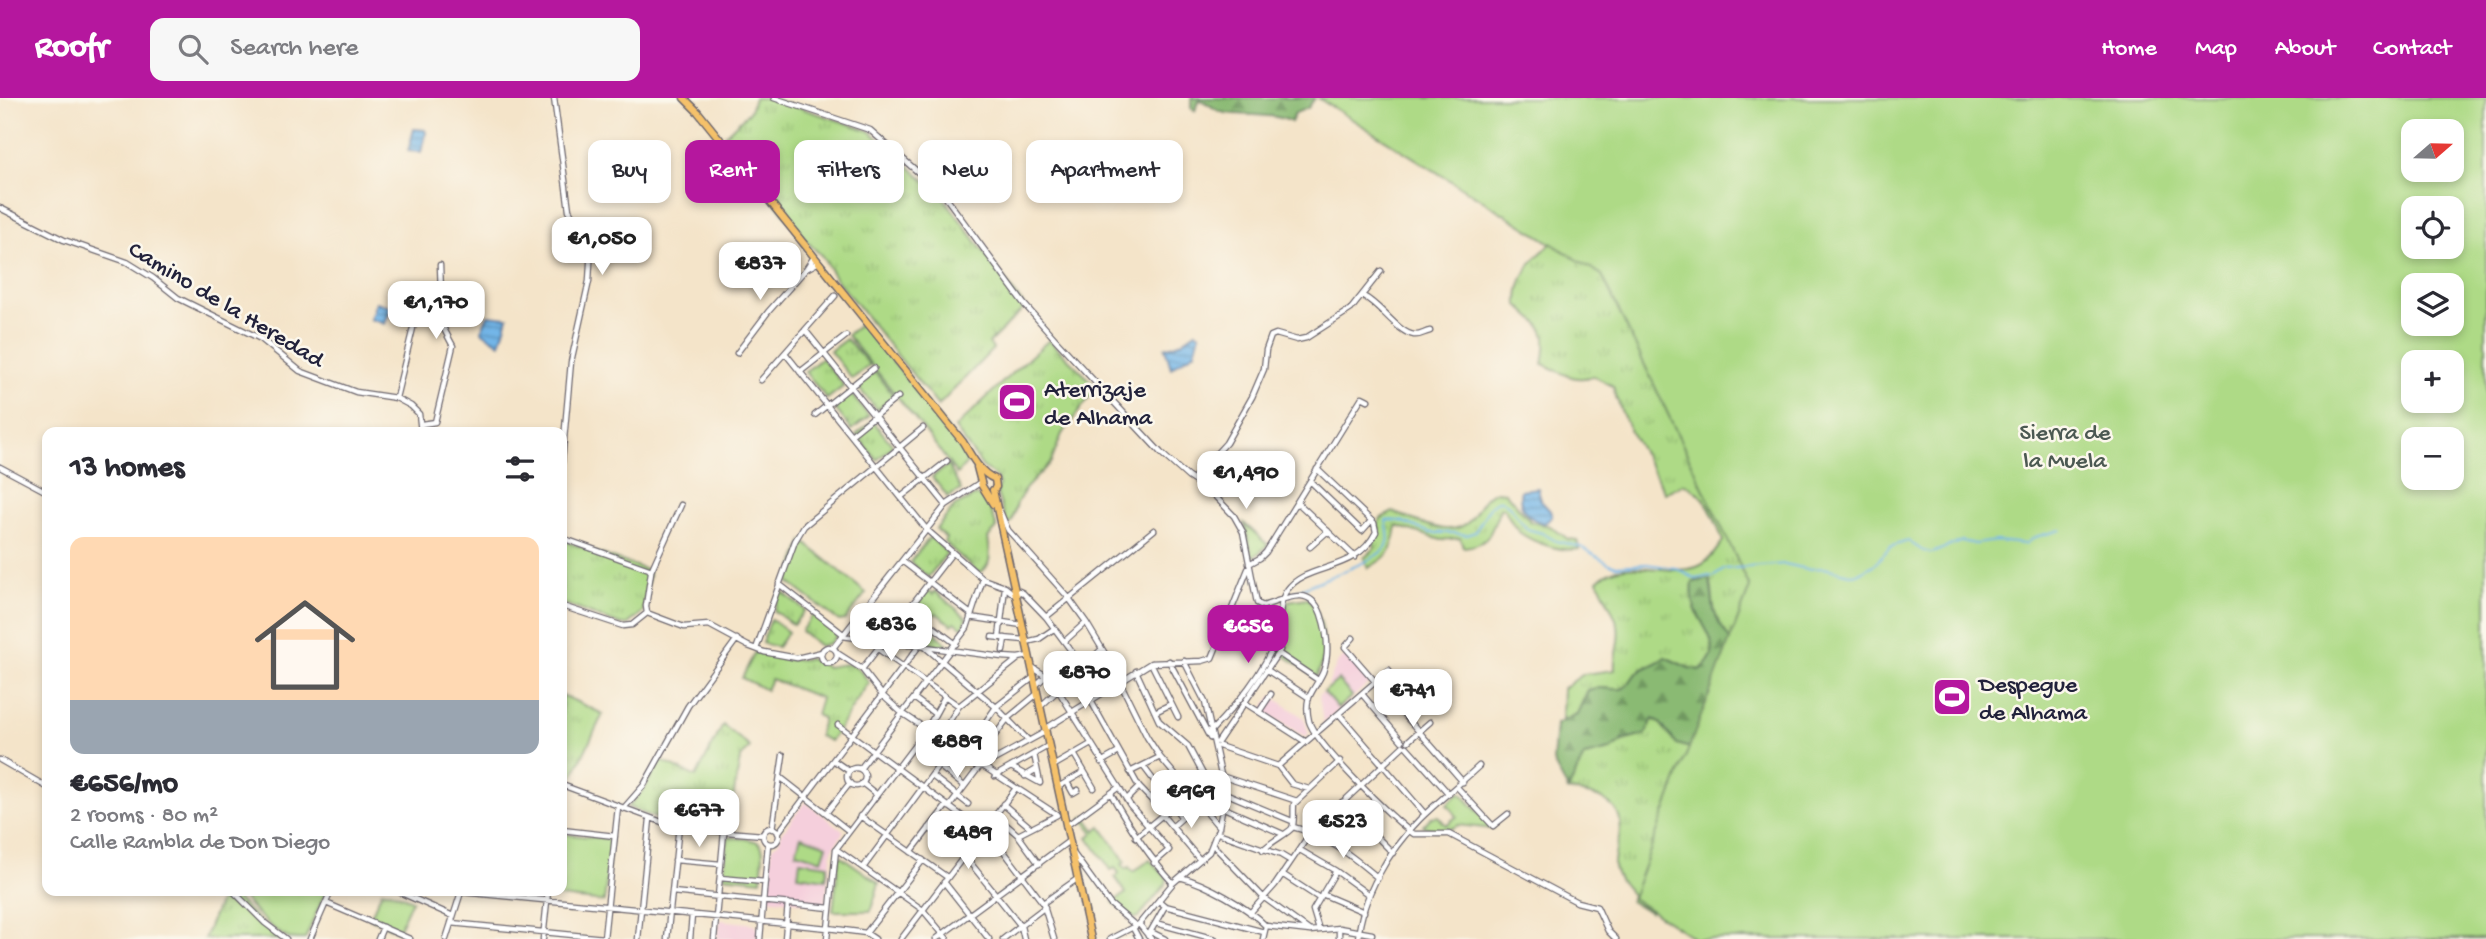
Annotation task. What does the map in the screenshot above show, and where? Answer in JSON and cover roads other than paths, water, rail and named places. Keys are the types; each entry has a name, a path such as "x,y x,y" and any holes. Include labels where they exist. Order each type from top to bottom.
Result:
{"main road":[{"path":"684,98 817,259 817,255 823,261 833,279 963,442 987,485 1004,540 1053,766 1059,815 1069,841 1091,939"}],"street":[{"path":"554,98 569,211 591,247 589,281 571,362 566,427"},
{"path":"775,98 877,134 944,195 1024,304 1161,453 1219,499 1240,524 1258,605 1308,596 1319,609 1327,638 1324,667 1308,697 1309,720 1315,734 1339,761 1409,831 1419,836 1449,834 1577,902 1597,906 1608,931 1616,939"},
{"name":"Camino de la Heredad","path":"0,208 64,240 127,262 178,298 261,339 300,370 356,392 396,398"},
{"path":"737,353 768,312 817,259"},
{"path":"422,424 431,424 436,419 453,349 442,320 440,265"},
{"path":"1193,479 1226,443 1252,397 1264,369 1271,336 1276,334 1297,340 1306,338 1347,312 1363,296 1381,271"},
{"path":"761,380 835,296"},
{"path":"1363,296 1378,305 1407,332 1415,336 1430,331"},
{"path":"413,328 396,398 415,408 422,427"},
{"path":"804,330 946,505"},
{"path":"800,372 846,336"},
{"path":"785,353 927,530 983,579 1005,587 1016,596 1021,591 1055,628 1083,667"},
{"path":"815,415 874,368"},
{"path":"851,435 898,397"},
{"path":"979,765 1045,730 1152,663 1202,661 1212,658 1249,566 1266,552 1362,397 1368,400"},
{"path":"756,649 795,541 804,526 923,428"},
{"path":"901,498 947,461"},
{"path":"0,467 42,489"},
{"path":"1211,731 1232,709 1271,650 1278,632 1287,590 1302,578 1355,557 1374,537 1376,528 1371,521 1317,469"},
{"path":"1310,481 1362,531 1371,521"},
{"path":"835,660 835,650 843,635 946,505 967,491 987,485 1004,523 1014,537 1069,597 1086,622 1147,737 1189,793 1219,830 1291,861"},
{"path":"1297,502 1355,557"},
{"path":"648,613 646,606 651,572 681,505"},
{"path":"1046,617 1154,530"},
{"path":"1310,547 1328,531"},
{"path":"1004,540 1008,536 1014,537"},
{"path":"567,540 648,568 651,572"},
{"path":"862,669 952,553"},
{"path":"902,561 970,616 1022,625"},
{"path":"860,769 967,628 983,579"},
{"path":"779,584 843,635 1018,658 1029,656"},
{"path":"1003,651 1001,622 1005,587"},
{"path":"567,608 623,626 632,625 648,613"},
{"path":"648,613 684,628 709,625 756,649 790,657 812,655 827,647 835,650 862,669 902,713 954,745 995,776 1059,815"},
{"path":"928,622 956,644"},
{"path":"1065,641 1086,622"},
{"path":"908,645 911,628"},
{"path":"992,637 1025,641 1038,639 1055,628"},
{"path":"451,923 604,938 620,808 644,785 688,706 737,639"},
{"path":"1353,639 1345,647 1463,782"},
{"path":"921,646 1009,718 1028,740"},
{"path":"768,844 778,841 778,833 921,646"},
{"path":"878,649 959,706"},
{"path":"1040,707 1102,649"},
{"path":"1110,939 1136,926 1213,845 1219,830 1225,793 1215,752 1217,743 1279,651 1318,680"},
{"path":"822,652 822,659"},
{"path":"1035,686 1072,652"},
{"path":"812,655 828,663 835,660 850,662"},
{"path":"940,736 959,706 1018,658"},
{"path":"1184,661 1205,702 1211,731 1217,743"},
{"path":"1169,662 1217,743 1278,766 1292,784 1309,789"},
{"path":"1152,663 1178,717"},
{"path":"1031,667 1046,676"},
{"path":"1267,670 1308,697"},
{"path":"1278,766 1389,670"},
{"path":"1136,671 1159,721 1188,746 1212,791 1224,806 1283,835"},
{"path":"963,753 996,707 1034,677"},
{"path":"1058,690 1119,788 1169,850 1154,863"},
{"path":"911,852 957,796 1009,718 1037,694"},
{"path":"1259,712 1271,694"},
{"path":"1362,694 1449,794"},
{"path":"827,939 836,849 927,729 945,696"},
{"path":"914,698 935,714"},
{"path":"1091,701 1139,788 1200,860"},
{"path":"1245,703 1306,742"},
{"path":"1154,712 1171,704"},
{"path":"1339,715 1425,814"},
{"path":"1250,913 1282,874 1311,832 1430,722"},
{"path":"838,724 996,841 1044,905 1054,939"},
{"path":"1053,766 1091,744"},
{"path":"863,868 954,745"},
{"path":"995,776 1048,746"},
{"path":"1101,762 1119,752"},
{"path":"1011,767 1040,783 1034,754"},
{"path":"1074,754 1094,788"},
{"path":"772,828 783,755"},
{"path":"1130,772 1160,757"},
{"path":"0,760 42,784"},
{"path":"833,760 849,771"},
{"path":"1263,850 1283,835 1292,824 1293,808 1297,801 1339,761"},
{"path":"1143,765 1182,818 1172,827"},
{"path":"939,766 964,786"},
{"path":"1358,939 1369,895 1393,853 1425,814 1479,766"},
{"path":"860,769 865,776 862,783 855,786 847,776 849,771 860,769"},
{"path":"1025,776 1037,769"},
{"path":"1057,788 1084,772"},
{"path":"1220,775 1297,801"},
{"path":"932,776 968,804"},
{"path":"780,777 849,831"},
{"path":"1067,782 1073,793 1078,790"},
{"path":"826,813 850,783"},
{"path":"862,783 876,794"},
{"path":"567,787 678,828 763,835"},
{"path":"1457,787 1493,826 1508,814"},
{"path":"901,939 1016,788"},
{"path":"1065,827 1119,788"},
{"path":"1127,799 1139,788"},
{"path":"1136,837 1189,793"},
{"path":"1225,793 1311,832 1343,850 1377,878"},
{"path":"1111,794 1154,863 1174,883"},
{"path":"1342,802 1393,853"},
{"path":"1003,804 1031,828"},
{"path":"995,815 1018,835 1039,864"},
{"path":"1018,835 1059,815"},
{"path":"667,939 680,816"},
{"path":"860,816 923,860 946,880 989,939"},
{"path":"638,939 650,819"},
{"path":"772,828 778,833"},
{"path":"768,844 763,835 772,828"},
{"path":"929,828 964,855 1021,926 1024,939"},
{"path":"567,831 615,836"},
{"path":"714,939 724,832"},
{"path":"936,939 945,937 970,914 1069,841"},
{"path":"760,939 768,844"},
{"path":"1213,845 1263,897 1315,931"},
{"path":"836,849 923,910 945,937"},
{"path":"1299,850 1336,871 1369,895"},
{"path":"1071,852 1079,859 1110,904 1150,936 1165,939"},
{"path":"675,860 721,864"},
{"path":"866,933 923,860"},
{"path":"1187,871 1198,883"},
{"path":"1316,939 1313,910 1336,871"},
{"path":"1282,874 1321,896 1364,912"},
{"path":"1180,877 1198,883 1250,913 1266,926 1315,931 1339,928 1372,934"},
{"path":"720,878 765,882"},
{"path":"1003,939 1077,879"},
{"path":"672,892 830,908"},
{"path":"238,896 286,939"},
{"path":"311,939 329,896"},
{"path":"409,896 453,916"},
{"path":"446,939 459,896"},
{"path":"509,896 828,928 866,933 875,939"},
{"path":"543,939 547,896"},
{"path":"1159,901 1165,906 1264,932"},
{"path":"326,902 410,939"},
{"path":"785,939 788,903"},
{"path":"1150,936 1165,906"},
{"path":"690,939 692,915"},
{"path":"1156,923 1215,939"},
{"path":"1136,926 1138,937"},
{"path":"1263,939 1266,926"},
{"path":"378,939 383,927"},
{"path":"1339,928 1339,939"},
{"path":"1138,937 1144,931"}],"water":[{"path":"414,129 425,130 426,133 421,152 408,151"},
{"path":"376,302 391,307 385,324 370,319"},
{"path":"488,315 508,317 500,344 481,331"},
{"path":"1196,332 1200,334 1195,352 1171,368 1165,348 1180,343"},
{"path":"1538,488 1541,501 1552,513 1552,517 1545,523 1529,516 1521,502 1521,490"}],"waterway":[{"path":"1290,595 1360,564 1383,550 1389,540 1386,520 1401,521 1431,533 1467,535 1475,532 1491,505 1497,501 1509,506 1527,529 1556,541 1581,547 1610,564 1646,564 1675,568 1696,579 1713,577 1725,569 1785,564 1807,569 1824,568 1855,575 1874,565 1890,547 1908,541 1923,551 1932,553 1962,541 1975,544 1996,541 2025,544 2035,537 2061,530"}],"place":[{"name":"Aterrizaje de Alhama","path":"1017,402"},
{"name":"Despegue de Alhama","path":"1952,697"}],"park label":[{"name":"Sierra de la Muela","path":"2065,445"}]}
